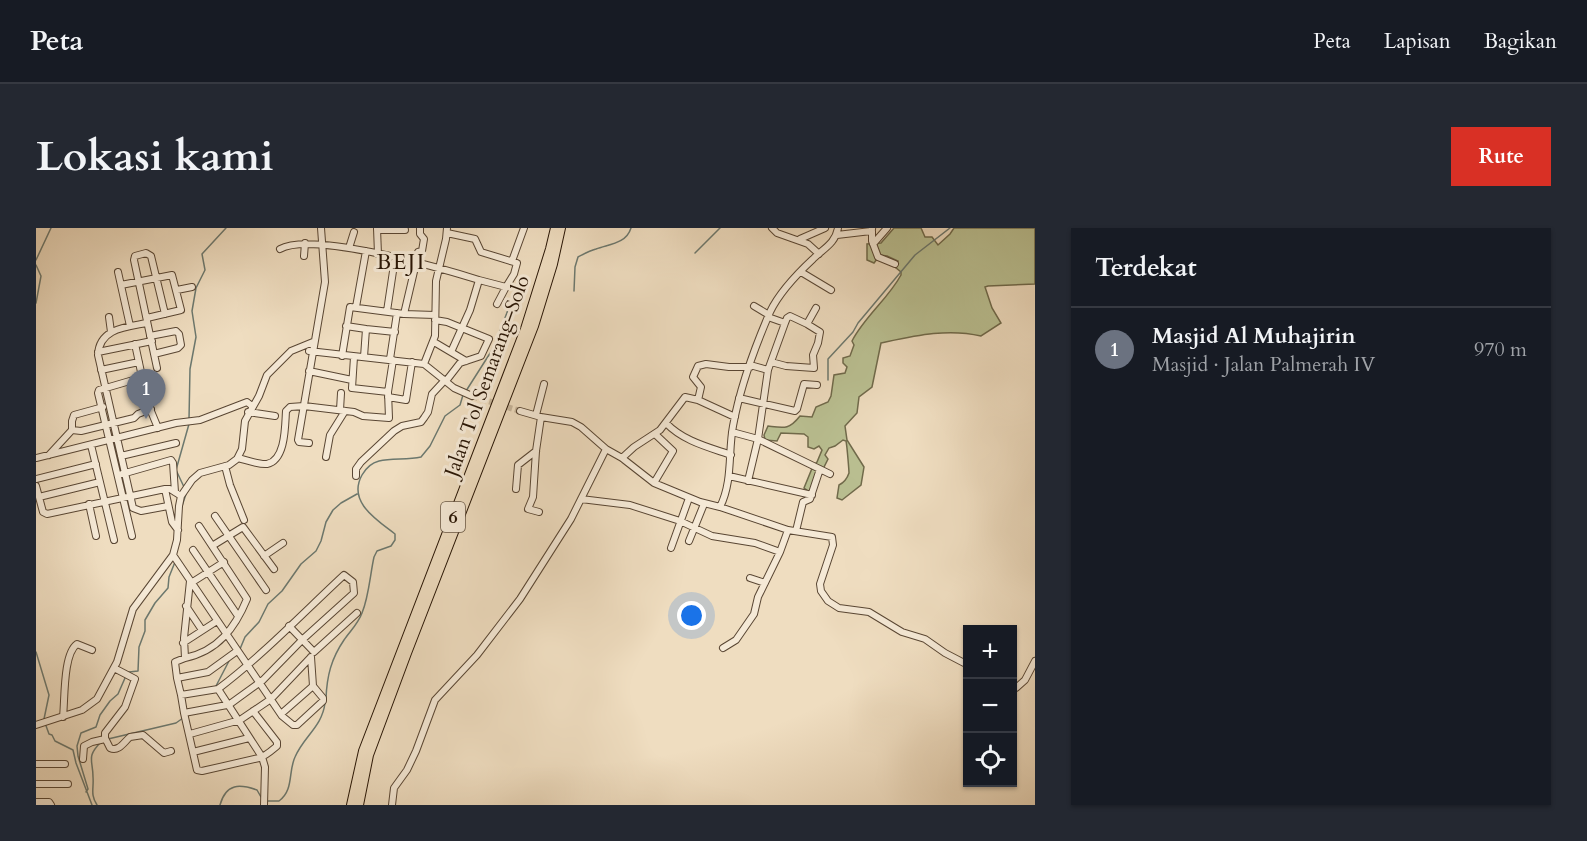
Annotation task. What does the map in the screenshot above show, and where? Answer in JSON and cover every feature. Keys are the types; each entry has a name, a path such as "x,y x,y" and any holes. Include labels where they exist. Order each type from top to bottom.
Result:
{"highway":[{"name":"Jalan Tol Semarang–Solo","path":"351,805 363,751 525,329 555,228"},
{"name":"Jalan Tol Semarang–Solo","path":"359,805 369,755 534,326 553,264 561,228"}],"street":[{"path":"309,443 298,440 325,282 321,228"},
{"path":"389,418 388,394 394,332 418,252 422,251 424,239 420,234 420,228"},
{"path":"512,261 524,228"},
{"path":"772,228 777,233 799,239 819,254"},
{"path":"799,239 825,228"},
{"path":"873,244 887,228"},
{"path":"378,254 377,229 405,230"},
{"path":"720,507 729,476 732,432 739,398 769,316 779,298 801,272 834,241 838,232 872,229 873,244 878,257 895,264"},
{"path":"424,364 428,350 434,342 435,291 447,231 475,239 481,252 516,262 511,281 497,304"},
{"path":"349,248 354,232"},
{"path":"304,256 305,243"},
{"path":"280,249 289,244 305,243 349,248 506,287"},
{"path":"356,307 366,251"},
{"path":"157,368 138,281 134,258 137,255 149,254 165,314"},
{"path":"387,311 394,258"},
{"path":"118,272 130,326"},
{"path":"801,272 831,290"},
{"path":"121,285 172,274 181,310 111,332 102,340 98,352 100,370 121,456 122,474"},
{"path":"451,351 470,310 479,279"},
{"path":"177,290 192,286"},
{"path":"754,306 785,323"},
{"path":"342,356 349,308 356,307 435,318 489,339 480,357 460,363 432,394 428,412 424,418 415,424 402,426 361,462 356,476"},
{"path":"807,324 816,308"},
{"path":"748,481 758,439 768,370 787,318 790,316 820,332 813,355 814,368 786,366 771,362"},
{"path":"109,317 111,332"},
{"path":"346,326 394,332"},
{"path":"364,357 366,329"},
{"path":"98,352 135,344 176,331 179,334 181,345 178,348 154,354"},
{"path":"36,725 82,710 94,702 114,668 134,609 173,555 178,530 179,506 184,491 200,473 225,466 238,458 242,449 243,428 250,409 270,372 291,351 313,342"},
{"path":"434,342 466,361"},
{"path":"135,344 142,387"},
{"path":"299,349 342,356 424,364 460,391 472,396"},
{"path":"354,357 352,389 388,394 406,400 412,362"},
{"path":"100,370 139,362"},
{"path":"698,400 701,387 693,376 698,366 706,364 729,367 750,366 768,370"},
{"path":"309,371 352,380"},
{"path":"132,536 122,474 110,441 98,393 104,388 140,379"},
{"path":"539,512 528,509 532,498 538,416 544,384"},
{"path":"739,398 796,411 804,384 817,385"},
{"path":"326,456 330,435 343,410 341,393"},
{"path":"622,458 634,447 655,434 685,397 698,400 735,417"},
{"path":"36,458 176,423 210,417 246,402 250,409 275,416"},
{"path":"49,455 72,430 74,415 109,406"},
{"path":"72,430 81,431 134,418 149,406 159,428"},
{"path":"238,458 264,464 272,461 283,446 287,409 290,407 343,410 363,416 389,418 402,426"},
{"path":"520,411 577,425 654,483 689,498 788,530 833,539 820,586 825,598 832,605 842,609 869,612 902,632 925,639 963,662"},
{"path":"666,423 688,439 731,455"},
{"path":"732,432 758,439 830,474"},
{"path":"654,483 673,451 655,434"},
{"path":"121,456 176,442"},
{"path":"91,445 114,540"},
{"path":"392,805 394,788 407,770 416,751 435,700 501,625 555,544 606,449"},
{"path":"516,489 518,465 536,451"},
{"path":"122,474 171,460 175,492"},
{"path":"36,478 96,464"},
{"path":"225,466 244,520"},
{"path":"796,531 803,502 809,500 812,495 820,469"},
{"path":"729,476 812,495"},
{"path":"39,497 100,482"},
{"path":"36,486 43,512 47,514 165,489 175,492 184,491"},
{"path":"165,489 172,522 178,530"},
{"path":"127,496 136,510 168,506"},
{"path":"671,548 689,498"},
{"path":"581,499 630,505 680,521 712,536 755,543 780,552"},
{"path":"89,504 96,536"},
{"path":"689,541 704,504"},
{"path":"215,516 266,590"},
{"path":"199,526 247,597 228,635 202,653 176,662 177,678 197,770 202,771 262,757 277,746 277,742 253,711"},
{"path":"212,546 243,527 274,569"},
{"path":"723,648 736,640 754,614 758,597 788,530"},
{"path":"264,556 283,543"},
{"path":"193,550 238,616"},
{"path":"173,555 281,714 291,724 297,725 323,700 312,686 312,655 289,626"},
{"path":"191,582 224,562"},
{"path":"181,695 218,689 248,666 344,575 353,582 354,593 302,640 260,683 227,705 184,713"},
{"path":"750,578 765,584"},
{"path":"185,658 183,643 186,606 191,582"},
{"path":"186,606 202,630"},
{"path":"190,734 238,721 271,699 312,655 357,613"},
{"path":"183,643 218,621"},
{"path":"63,717 67,664 71,650 77,644 92,650"},
{"path":"177,678 208,672 237,651"},
{"path":"1017,687 1022,684 1035,661"},
{"path":"114,668 134,678 125,707 106,731 106,740 110,748 114,749 124,744 130,737 144,735 164,753 171,752"},
{"path":"281,714 312,686"},
{"path":"218,689 262,757 265,767 265,801"},
{"path":"193,752 249,738"},
{"path":"84,759 84,746 106,740"},
{"path":"36,764 65,764"},
{"path":"36,784 68,784"},
{"path":"36,802 49,802 51,805"}],"green space":[{"path":"894,228 921,228 925,237 932,237 938,245 954,228 1035,228 1035,284 985,287 992,308 1001,323 981,336 943,333 881,343 872,387 859,397 857,413 845,426 847,440 864,467 861,485 842,500 837,498 839,485 849,473 846,441 843,440 829,448 825,455 828,459 811,493 804,488 822,450 819,446 814,449 808,447 808,437 804,434 781,433 777,441 765,440 764,435 768,426 786,427 793,424 800,416 812,417 816,407 828,402 834,375 845,373 847,367 843,363 843,358 850,356 854,345 852,341 857,332 901,275 895,267 898,261 887,256 880,255 874,263 867,260 867,244 881,243"}],"waterway":[{"path":"36,260 51,228"},
{"path":"189,419 190,369 196,337 192,311 196,288 205,270 202,254 226,228"},
{"path":"574,291 575,267 578,257 621,240 631,228"},
{"path":"695,253 720,228"},
{"path":"828,380 828,359 853,332 915,255 950,228"},
{"path":"36,265 41,276 36,303"},
{"path":"466,391 494,347 511,302 523,296"},
{"path":"326,698 333,661 358,621 364,606 374,557 377,551 391,546 395,540 395,534 373,516 361,502 358,485 362,475 369,466 379,461 421,457 430,446 445,416 460,405 463,395"},
{"path":"184,487 176,470 189,424"},
{"path":"181,509 186,494"},
{"path":"240,649 245,637 259,622 268,604 282,591 301,564 316,551 326,522 333,510 357,494"},
{"path":"129,672 138,671 139,647 145,631 145,620 155,603 168,588 169,577 175,562"},
{"path":"36,652 49,695 44,719"},
{"path":"216,686 230,659"},
{"path":"86,792 88,789 77,746 81,733 96,727 100,715 118,694 125,678"},
{"path":"267,801 279,801 287,792 295,757 317,725 325,703"},
{"path":"108,739 176,723 183,718"},
{"path":"45,723 49,734 55,741 73,750 92,805"},
{"path":"97,805 93,794 91,759 93,751 101,742"},
{"path":"220,805 226,793 239,786 257,790 261,797"}],"tunnel":[{"path":"472,396 520,411"}],"place":[{"name":"Masjid Al Muhajirin","path":"146,419"}],"district":[{"name":"BEJI","path":"401,262"}]}
